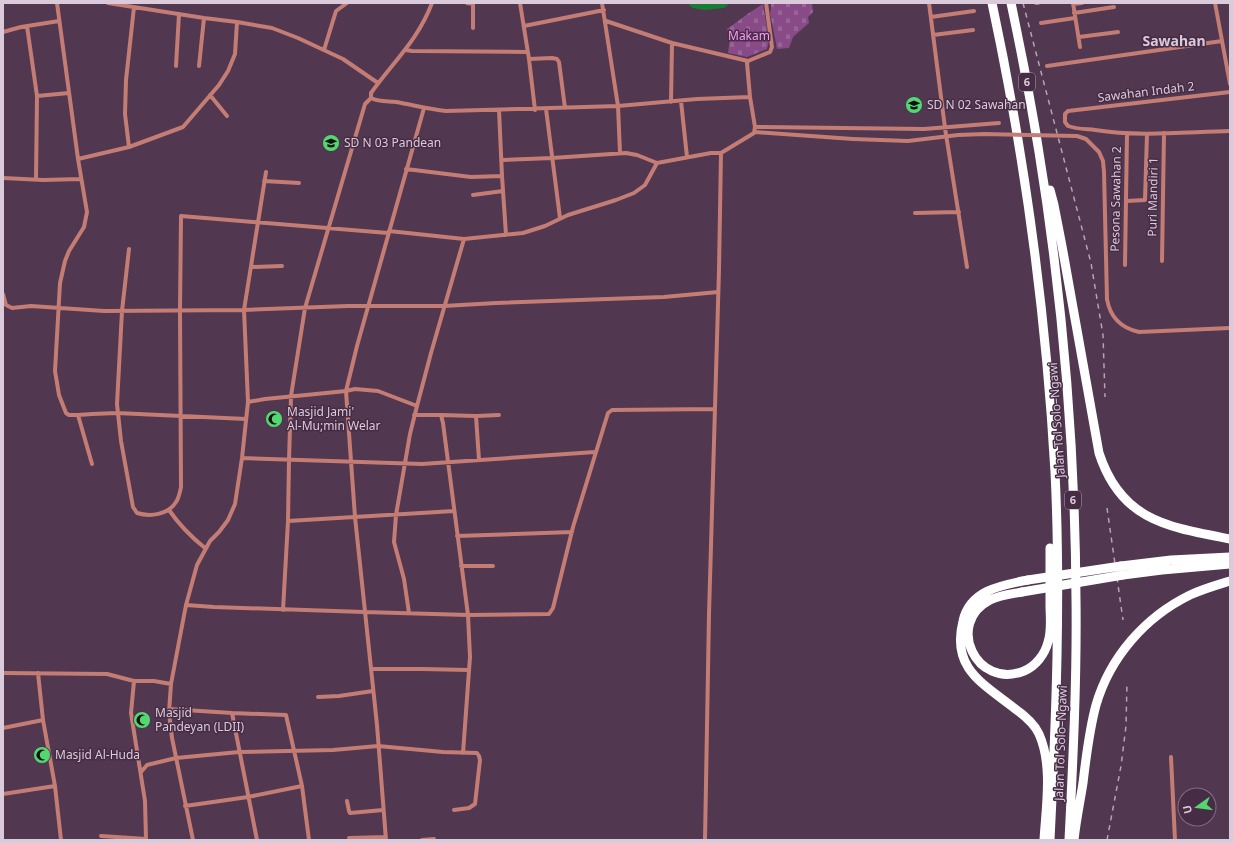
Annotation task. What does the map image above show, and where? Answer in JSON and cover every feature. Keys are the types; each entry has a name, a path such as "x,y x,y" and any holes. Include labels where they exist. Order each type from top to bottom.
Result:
{"highway":[{"name":"Jalan Tol Solo–Ngawi","path":"992,3 1005,60 1022,163 1040,296 1054,472 1058,654 1050,840"},
{"name":"Jalan Tol Solo–Ngawi","path":"1011,3 1041,162 1062,332 1072,460 1076,600 1074,728 1069,840"},
{"path":"1041,162 1054,205 1092,417 1099,453 1105,470 1122,496 1135,509 1145,515 1178,528 1230,539"},
{"path":"1054,472 1051,480 1050,625 1048,643 1042,656 1026,670 1005,674 993,671 982,665 977,660 971,650 968,636 971,620 981,606 989,600 996,597 1022,592 1123,575 1230,564"},
{"path":"1044,840 1047,768 1045,753 1039,735 1028,720 975,676 966,665 960,644 960,636 963,618 972,603 986,591 1028,580 1171,560 1230,557"},
{"path":"1074,840 1092,720 1100,692 1117,660 1135,637 1166,609 1191,594 1230,581"}],"street":[{"path":"57,3 78,159 86,206 85,222 65,261 62,271 58,308 54,371 56,387 66,414 78,415 117,413 246,419"},
{"path":"108,3 134,7 140,5 179,14 272,28 298,38 343,59 378,83"},
{"path":"324,50 336,11 347,3"},
{"path":"371,98 371,92 406,50 424,22 432,3"},
{"path":"468,3 473,4 473,28"},
{"path":"520,3 535,110"},
{"path":"602,3 618,106 620,153"},
{"path":"606,21 672,43 748,61 770,52 772,49 766,3"},
{"path":"929,3 945,128 967,267"},
{"path":"1080,47 1073,4 1082,3"},
{"path":"1215,3 1230,84"},
{"path":"129,147 125,114 127,62 134,7"},
{"path":"1040,23 1114,7"},
{"path":"524,26 604,10"},
{"path":"931,17 974,11"},
{"path":"176,66 179,14"},
{"path":"198,66 204,18"},
{"path":"3,32 27,26 59,21"},
{"path":"78,159 129,147 182,126 222,82 228,71 235,54 237,22"},
{"path":"27,26 37,96 36,179"},
{"path":"933,35 973,30"},
{"path":"1079,37 1118,32"},
{"path":"1047,66 1222,41"},
{"path":"671,102 672,43"},
{"path":"406,50 528,52"},
{"path":"529,59 557,59 565,108"},
{"path":"501,160 631,153 657,163 711,153 721,153 754,134 755,130 750,97 748,61"},
{"name":"Sawahan Indah 2","path":"1127,134 1071,127 1065,122 1065,114 1068,111 1230,92"},
{"path":"37,96 69,93"},
{"path":"210,95 227,116"},
{"path":"371,98 446,111 535,110 618,106 697,99 750,97"},
{"path":"283,610 288,521 291,396 305,308 360,116 366,102 371,98"},
{"path":"681,101 687,157"},
{"path":"349,838 386,838 371,669 355,517 346,391 424,108"},
{"path":"546,109 560,218"},
{"path":"499,110 506,235"},
{"path":"755,130 945,128 999,122"},
{"path":"755,130 854,139 908,141 958,135 984,134 1070,135 1086,139 1099,152 1104,166 1107,299 1112,315 1121,324 1139,332 1230,328"},
{"path":"1127,134 1230,131"},
{"name":"Puri Mandiri 1","path":"1162,261 1164,133"},
{"name":"Pesona Sawahan 2","path":"1125,265 1127,134"},
{"path":"1126,202 1144,201 1146,199 1147,134"},
{"path":"705,840 709,614 721,153"},
{"path":"129,249 122,310 117,413 134,510 137,513 144,515 158,514 169,510 177,502 181,487 181,216 464,239 506,235 546,226 560,218 616,200 638,191 645,185 657,163"},
{"path":"406,169 471,177 502,176"},
{"path":"193,840 170,728 169,709 171,684 186,605 197,565 205,548 228,520 233,508 242,458 248,402 244,310 266,172"},
{"path":"3,178 81,179"},
{"path":"264,180 299,183"},
{"path":"473,195 503,191"},
{"path":"915,213 958,212"},
{"path":"409,613 404,579 394,542 396,515 404,463 414,415 464,239"},
{"path":"252,267 282,266"},
{"path":"3,294 6,305 12,308 31,306 104,311 180,311 369,306 444,306 664,297 718,292"},
{"path":"248,402 265,398 346,391 355,388 378,392 417,406"},
{"path":"186,605 283,610 468,615 551,613 572,532 607,414 611,410 715,409"},
{"path":"78,415 92,464"},
{"path":"414,415 499,415"},
{"path":"441,415 468,615 470,650 463,753"},
{"path":"476,416 479,460"},
{"path":"242,458 422,464 595,452"},
{"path":"169,510 191,537 205,548"},
{"path":"288,521 454,511"},
{"path":"457,536 572,532"},
{"path":"461,566 492,566"},
{"path":"371,669 469,670"},
{"path":"3,673 107,674 134,681 154,681 171,684"},
{"path":"38,673 43,720 55,786 61,840"},
{"path":"101,836 146,839 145,801 131,713 134,681"},
{"path":"318,697 339,696 373,691"},
{"path":"169,709 286,715 302,786 309,840"},
{"path":"232,713 257,840"},
{"path":"3,728 43,720"},
{"path":"141,772 147,765 176,758 239,752 294,752 378,746 476,754 479,756 480,760 475,804 469,808 454,810"},
{"path":"1171,757 1175,840"},
{"path":"3,794 55,786"},
{"path":"185,806 248,797 302,786"},
{"path":"347,801 350,813 383,810"},
{"path":"422,840 434,839"}],"green space":[{"name":"Makam","path":"771,3 812,3 813,12 808,17 809,23 793,37 789,48 777,49 770,13"},
{"name":"Makam","path":"763,4 769,41 767,49 747,57 728,53 730,37 727,29"}],"waterway":[{"path":"694,3 705,5 723,3"}],"railway":[{"path":"1023,3 1091,263 1103,335 1105,397"},
{"path":"1107,508 1123,620"},
{"path":"1107,840 1121,766 1126,726 1127,683"}],"place":[{"name":"SD N 02 Sawahan","path":"914,105"},
{"name":"SD N 03 Pandean","path":"331,143"},
{"name":"Masjid Jami' Al-Mu;min Welar","path":"274,419"},
{"name":"Masjid Pandeyan (LDII)","path":"142,720"},
{"name":"Masjid Al-Huda","path":"42,755"}],"district":[{"name":"Sawahan","path":"1174,41"}]}
